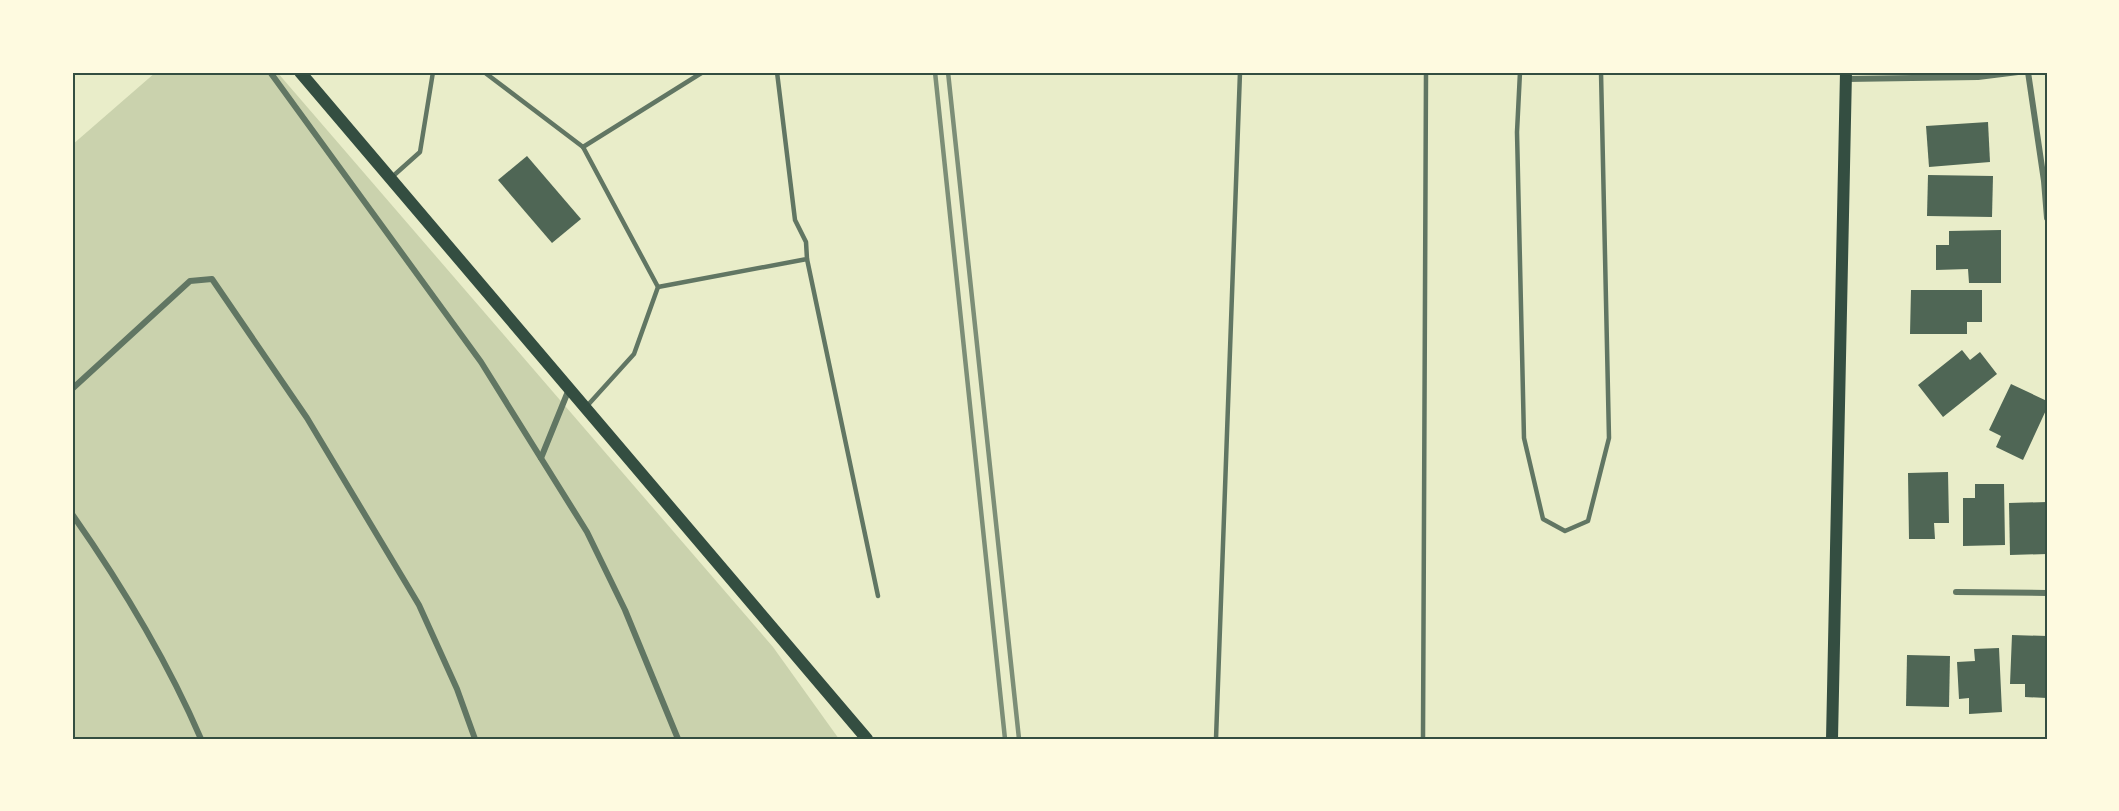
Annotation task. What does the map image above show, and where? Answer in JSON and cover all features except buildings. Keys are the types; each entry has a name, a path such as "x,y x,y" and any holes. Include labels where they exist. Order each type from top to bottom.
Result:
{"main road":[{"path":"300,72 867,739"},
{"path":"1832,739 1846,75"}],"street":[{"path":"270,72 481,362 587,532 620,601 677,739"},
{"path":"1846,75 1978,77 2018,72"},
{"path":"2028,72 2047,218"},
{"path":"72,389 190,281 212,279 307,418 419,605 457,689 475,739"},
{"path":"541,458 569,389"},
{"path":"72,514 95,547 153,643 201,739"},
{"path":"1956,592 2047,593"}],"lane":[{"path":"390,179 420,152 432,72"},
{"path":"484,72 583,147 658,286 634,354 585,408"},
{"path":"583,147 703,72"},
{"path":"777,72 795,219 806,242 807,259 878,596"},
{"path":"1216,739 1240,72"},
{"path":"1423,739 1426,72"},
{"path":"1520,72 1517,132 1524,438 1543,519 1564,531 1588,520 1609,438 1600,72"},
{"path":"658,286 807,259"}],"green space":[{"path":"156,72 277,72 773,647 839,739 72,739 72,145"}],"railway":[{"path":"935,72 1005,739"},
{"path":"948,72 1019,739"}]}
